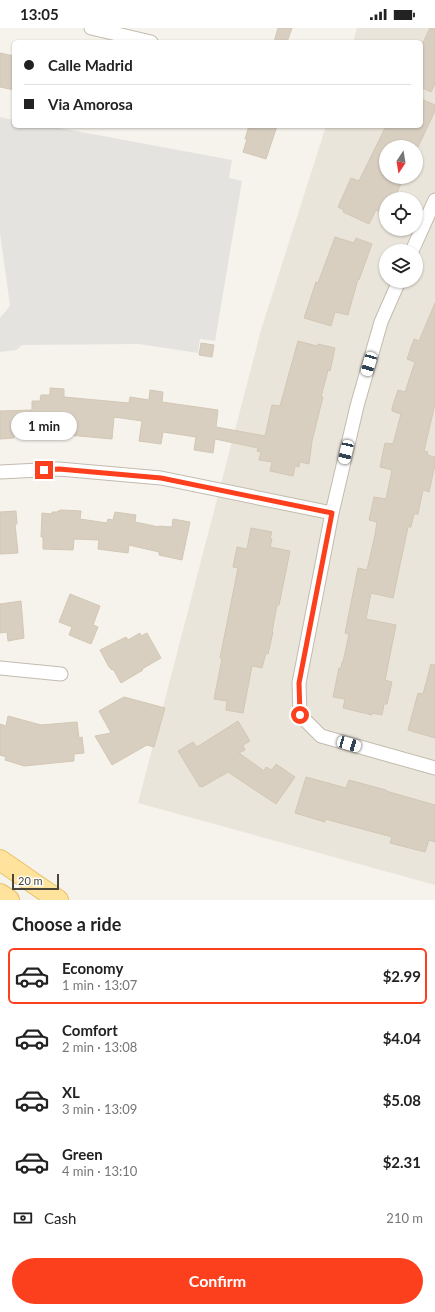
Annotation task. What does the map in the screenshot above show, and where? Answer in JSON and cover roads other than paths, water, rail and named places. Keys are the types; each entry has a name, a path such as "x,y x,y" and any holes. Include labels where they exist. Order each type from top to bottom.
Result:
{"main road":[{"path":"0,860 58,900"},
{"path":"0,894 9,900"}],"street":[{"path":"90,28 142,40"},
{"path":"415,244 435,200"},
{"path":"396,288 381,322 356,406 332,513 299,683 300,715 321,736 435,768"},
{"path":"0,472 59,469 161,478 332,513"},
{"path":"0,668 61,674"}]}
